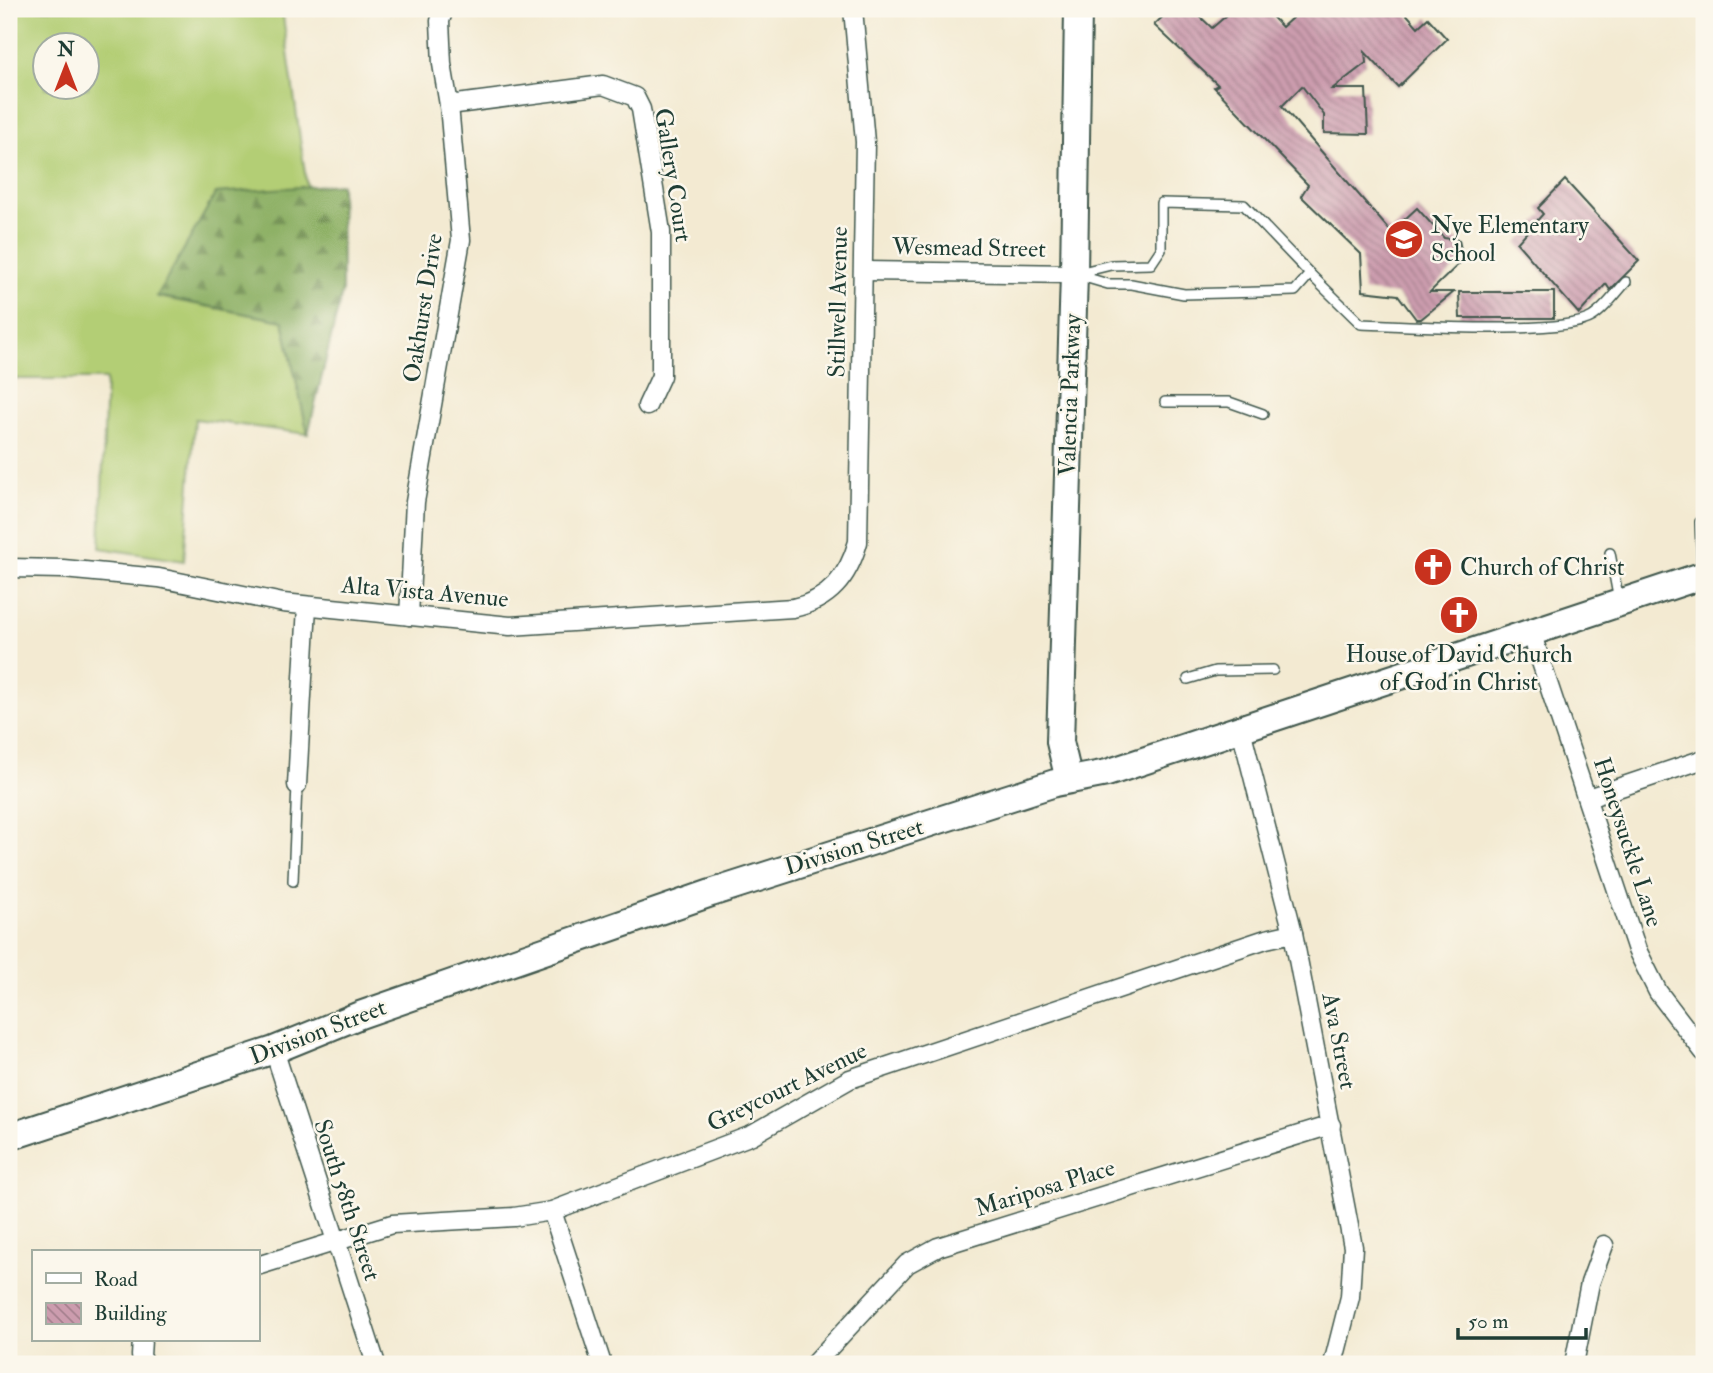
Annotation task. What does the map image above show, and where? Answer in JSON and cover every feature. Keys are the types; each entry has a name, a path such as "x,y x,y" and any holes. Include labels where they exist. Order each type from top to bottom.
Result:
{"main road":[{"name":"Valencia Parkway","path":"1069,780 1060,742 1074,274 1078,9"},
{"name":"Division Street","path":"9,1137 274,1050 370,1011 710,893 1069,780 1107,773 1703,575"}],"street":[{"name":"Oakhurst Drive","path":"409,615 415,502 461,240 449,106 442,64 440,22 444,9"},
{"name":"Stillwell Avenue","path":"834,590 851,567 858,542 865,142 853,9"},
{"name":"Gallery Court","path":"449,106 603,85 635,97 641,109 661,233 661,376 648,406"},
{"name":"Wesmead Street","path":"864,271 1074,274"},
{"name":"Alta Vista Avenue","path":"9,568 63,569 159,578 307,606 510,626 793,608 811,604 834,590"},
{"path":"298,785 307,606"},
{"name":"Honeysuckle Lane","path":"1531,632 1637,950 1658,992 1702,1046"},
{"name":"Ava Street","path":"1241,729 1293,933 1353,1247 1350,1297 1333,1364"},
{"path":"1588,798 1704,759"},
{"name":"Greycourt Avenue","path":"259,1265 392,1224 514,1217 551,1211 752,1135 850,1079 1266,939 1293,933"},
{"name":"South 58th Street","path":"274,1050 376,1364"},
{"name":"Mariposa Place","path":"814,1364 907,1264 938,1247 1331,1125"},
{"path":"551,1211 602,1364"},
{"path":"1574,1364 1590,1283 1604,1245"},
{"path":"142,1342 141,1356 145,1364"}],"lane":[{"path":"1074,274 1111,265 1151,264 1161,250 1161,203 1244,205 1362,324 1563,327 1592,317 1626,282"},
{"path":"1074,274 1108,284 1131,284 1184,294 1295,291 1310,274"},
{"path":"1165,402 1229,402 1263,414"},
{"path":"1703,575 1700,522 1704,520"},
{"path":"1610,553 1620,603"},
{"path":"1188,679 1215,671 1273,670"},
{"path":"293,881 298,785"}],"green space":[{"path":"9,9 282,9 307,188 216,193 158,297 283,321 308,434 195,419 184,561 100,548 106,379 9,379"},
{"path":"341,184 342,292 308,434 283,321 157,296 216,193"}],"building":[{"path":"1171,9 1192,9 1212,28 1234,9 1265,9 1282,27 1302,9 1402,9 1418,27 1428,18 1447,39 1398,87 1365,52 1366,63 1332,89 1366,89 1368,134 1324,133 1324,115 1302,86 1282,106 1391,232 1417,208 1444,238 1459,240 1463,260 1430,292 1454,292 1421,319 1416,319 1398,295 1363,291 1361,254 1301,196 1308,185 1214,87 1218,85 1154,25"},
{"path":"1565,180 1639,261 1610,290 1606,284 1579,314 1517,243 1543,214 1538,208"},
{"path":"1459,292 1554,292 1554,318 1460,318"}],"place":[{"name":"Nye Elementary School","path":"1404,239"},
{"name":"Church of Christ","path":"1433,567"},
{"name":"House of David Church of God in Christ","path":"1459,615"}]}
